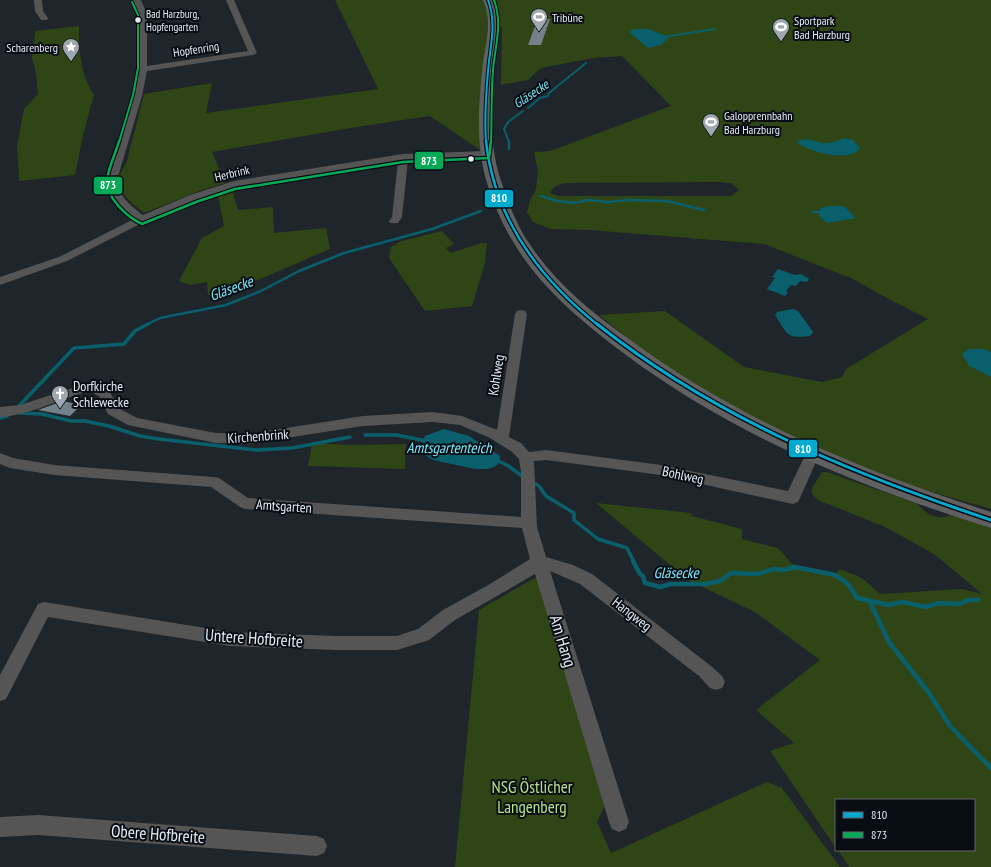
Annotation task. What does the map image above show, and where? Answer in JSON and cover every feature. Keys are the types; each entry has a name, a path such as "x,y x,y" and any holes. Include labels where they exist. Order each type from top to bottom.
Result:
{"main road":[{"path":"488,0 493,8 494,22 488,68 485,131 486,154 500,200 510,226 521,244 551,280 589,318 625,346 668,376 723,409 812,455 910,494 991,520"}],"street":[{"path":"38,0 39,10 44,18"},
{"path":"137,0 143,14 143,69 138,96 112,180 112,186 119,200 142,219"},
{"name":"Hopfenring","path":"143,69 253,53 230,0"},
{"name":"Herbrink","path":"0,281 62,259 142,219 194,197 234,184 403,157 486,154"},
{"path":"394,221 397,217 403,157"},
{"name":"Kohlweg","path":"502,440 522,314"},
{"name":"Kirchenbrink","path":"3,412 23,408 75,389 91,386 104,393 113,411 133,422 216,438 248,439 363,422 433,417 462,421 502,440 516,448 527,469"},
{"name":"Bohlweg","path":"527,469 546,455 661,470 793,498 812,455"},
{"name":"Amtsgarten","path":"0,458 10,463 54,470 214,482 245,503 529,523"},
{"name":"Am Hang","path":"527,469 529,523 538,561 618,822"},
{"name":"Hangweg","path":"538,561 567,570 586,579 705,671 716,682"},
{"name":"Untere Hofbreite","path":"0,693 44,609 230,639 336,643 397,643 423,635 449,615 531,568 538,561"},
{"name":"Obere Hofbreite","path":"0,827 38,825 317,846"}],"green space":[{"path":"335,0 991,0 991,352 984,349 969,366 991,377 991,509 901,483 812,449 661,365 599,315 665,311 744,367 822,382 842,377 846,369 928,319 853,279 764,244 589,230 551,229 533,222 527,212 530,201 536,189 538,172 534,152 550,151 671,106 622,56 594,58 541,68 528,80 501,85 502,28 495,22 486,154 430,116 212,152 225,183 199,191 144,213 124,195 119,186 117,180 127,161 144,94 212,83 206,113 378,89","holes":["565,183 731,183 739,190 731,196 558,196 550,193 554,187"]},
{"path":"79,26 81,62 89,87 94,95 83,135 75,175 19,181 17,145 24,109 38,94 36,73 32,58 35,31"},
{"path":"233,193 238,210 273,207 274,233 326,228 330,249 221,296 208,295 207,282 190,285 179,281 202,238 224,226 218,196"},
{"path":"442,231 454,244 446,248 451,253 481,243 487,243 485,263 472,306 425,311 389,258 391,247 401,241"},
{"path":"312,443 348,445 406,444 405,469 308,466"},
{"path":"822,472 827,472 918,504 932,516 946,517 951,515 991,527 991,867 849,867 839,851 975,851 975,799 835,799 835,847 770,751 794,743 756,710 820,660 755,612 688,580 596,503 691,513 692,516 742,529 742,539 778,548 795,567 835,575 840,569 862,578 880,594 962,589 982,594 934,554 885,527 818,500 812,494 812,488"},
{"name":"NSG Östlicher Langenberg","path":"540,575 607,801 597,822 611,853 767,782 782,788 840,867 455,867 479,610"}],"water":[{"path":"634,29 648,29 669,37 661,45 648,48 629,32"},
{"path":"844,138 853,140 860,148 848,155 839,155 811,150 798,143 798,141 805,139 830,143"},
{"path":"827,206 844,206 856,218 827,223 819,216 820,209"},
{"path":"778,269 795,275 801,274 809,279 807,282 800,281 796,286 791,285 786,291 788,292 785,296 767,289 775,278 772,277"},
{"path":"793,309 798,311 813,332 810,336 791,336 785,331 775,315 777,312"},
{"path":"968,349 984,349 991,352 991,377 969,366 962,354"},
{"name":"Amtsgartenteich","path":"444,429 469,436 500,456 500,461 496,466 488,469 475,469 433,460 422,453 423,440 425,436"}],"building":[{"name":"Tribüne","path":"538,18 550,19 541,45 528,45"},
{"name":"Dorfkirche Schlewecke","path":"63,401 81,405 70,416 38,410"}],"waterway":[{"name":"Gläsecke","path":"663,37 715,29"},
{"name":"Gläsecke","path":"528,108 540,98 548,96 549,93 586,63"},
{"name":"Gläsecke","path":"509,142 504,129 508,122 523,111"},
{"name":"Gläsecke","path":"509,142 509,149"},
{"path":"541,196 557,201 574,203 588,200 609,202 629,200 667,201 704,210"},
{"name":"Gläsecke","path":"148,324 160,318 226,305 261,291 299,271 344,253 432,229 481,211"},
{"path":"813,212 823,212"},
{"name":"Gläsecke","path":"18,407 74,348 124,344 135,331 148,324"},
{"name":"Gläsecke","path":"19,413 42,414 71,421 85,421 109,426 140,436 159,439 257,450 292,448 350,437"},
{"name":"Gläsecke","path":"0,418 7,416"},
{"name":"Gläsecke","path":"365,435 396,435 427,441"},
{"name":"Gläsecke","path":"496,460 507,465 525,478"},
{"name":"Gläsecke","path":"532,482 539,486 546,496 574,513 574,520 598,539 627,548 634,562"},
{"name":"Gläsecke","path":"633,561 640,574 643,576 645,583 660,587 671,584 706,584 720,581 731,573 758,574 774,569 783,570 795,567 835,575 848,584 857,598 889,605 902,602 926,607 939,603 959,604 968,600 978,600"},
{"path":"870,602 889,642 929,693 950,726 991,768"}],"transit line":[{"name":"810","path":"488,0 493,18 493,36 488,71 485,126 487,153 493,180 498,196 512,228 531,258 555,286 595,323 624,345 666,374 710,401 754,425 800,448 847,468 942,504 991,520"},
{"name":"873","path":"132,2 138,15 138,68 133,95 107,180 108,187 118,206 129,217 142,224 196,202 235,189 403,162 489,158 491,141 493,67 499,24 497,7 494,0"}],"place":[{"name":"Bad Harzburg, Hopfengarten","path":"138,20"},
{"name":"Tribüne","path":"539,32"},
{"name":"Sportpark Bad Harzburg","path":"781,42"},
{"name":"Scharenberg","path":"71,62"},
{"name":"Galopprennbahn Bad Harzburg","path":"711,137"},
{"name":"Dorfkirche Schlewecke","path":"60,409"}]}
